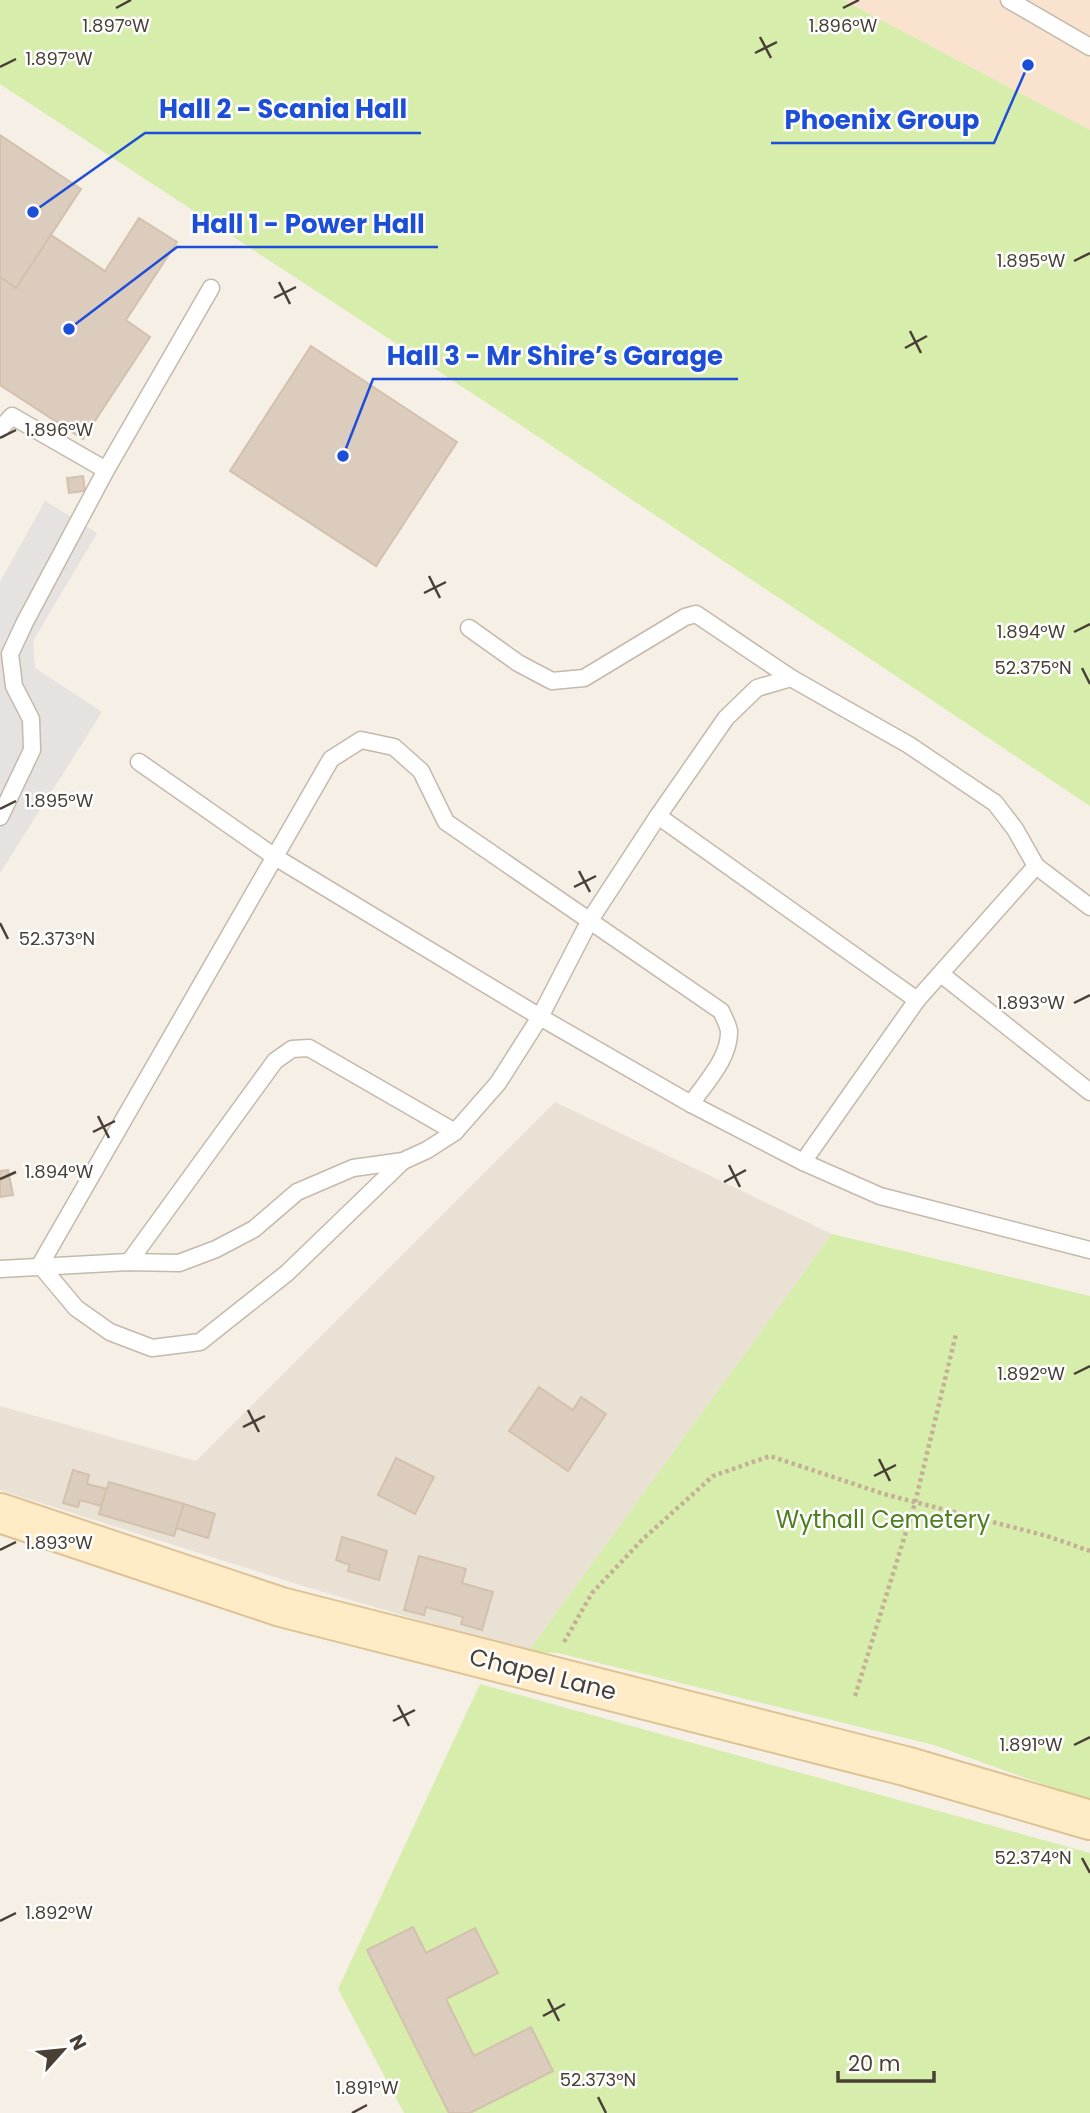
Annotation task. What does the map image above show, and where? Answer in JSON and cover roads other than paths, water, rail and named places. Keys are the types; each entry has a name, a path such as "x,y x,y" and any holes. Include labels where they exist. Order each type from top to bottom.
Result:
{"street":[{"name":"Chapel Lane","path":"0,1513 281,1607 905,1766 1090,1820"}],"lane":[{"path":"1009,0 1090,47"},
{"path":"0,817 32,750 31,719 14,686 10,654 24,622 106,470 211,288"},
{"path":"0,429 12,416 106,470"},
{"path":"469,628 517,663 552,681 584,678 685,617 696,614 792,678 909,745 995,803 1015,829 1036,866 1090,907"},
{"path":"40,1265 76,1308 110,1332 152,1348 200,1342 287,1273 403,1161 455,1132 498,1083 540,1017 590,920 657,816 726,718 757,688 792,678"},
{"path":"40,1265 331,759 361,740 394,747 421,771 446,822 722,1011 729,1029 728,1045 719,1065 691,1104"},
{"path":"139,762 275,857 540,1017 691,1104 803,1162 880,1196 1090,1250"},
{"path":"657,816 917,1000"},
{"path":"803,1162 917,1000 1036,866"},
{"path":"941,974 1090,1092"},
{"path":"129,1262 275,1062 292,1049 309,1048 455,1132"},
{"path":"0,1269 129,1262 178,1263 254,1229 297,1192 352,1168 403,1161"}],"place":[{"name":"Phoenix Group","path":"1028,65"},
{"name":"Hall 2 - Scania Hall","path":"33,212"},
{"name":"Hall 1 - Power Hall","path":"69,329"},
{"name":"Hall 3 - Mr Shire’s Garage","path":"343,456"}],"park label":[{"name":"Wythall Cemetery","path":"883,1519"}]}
